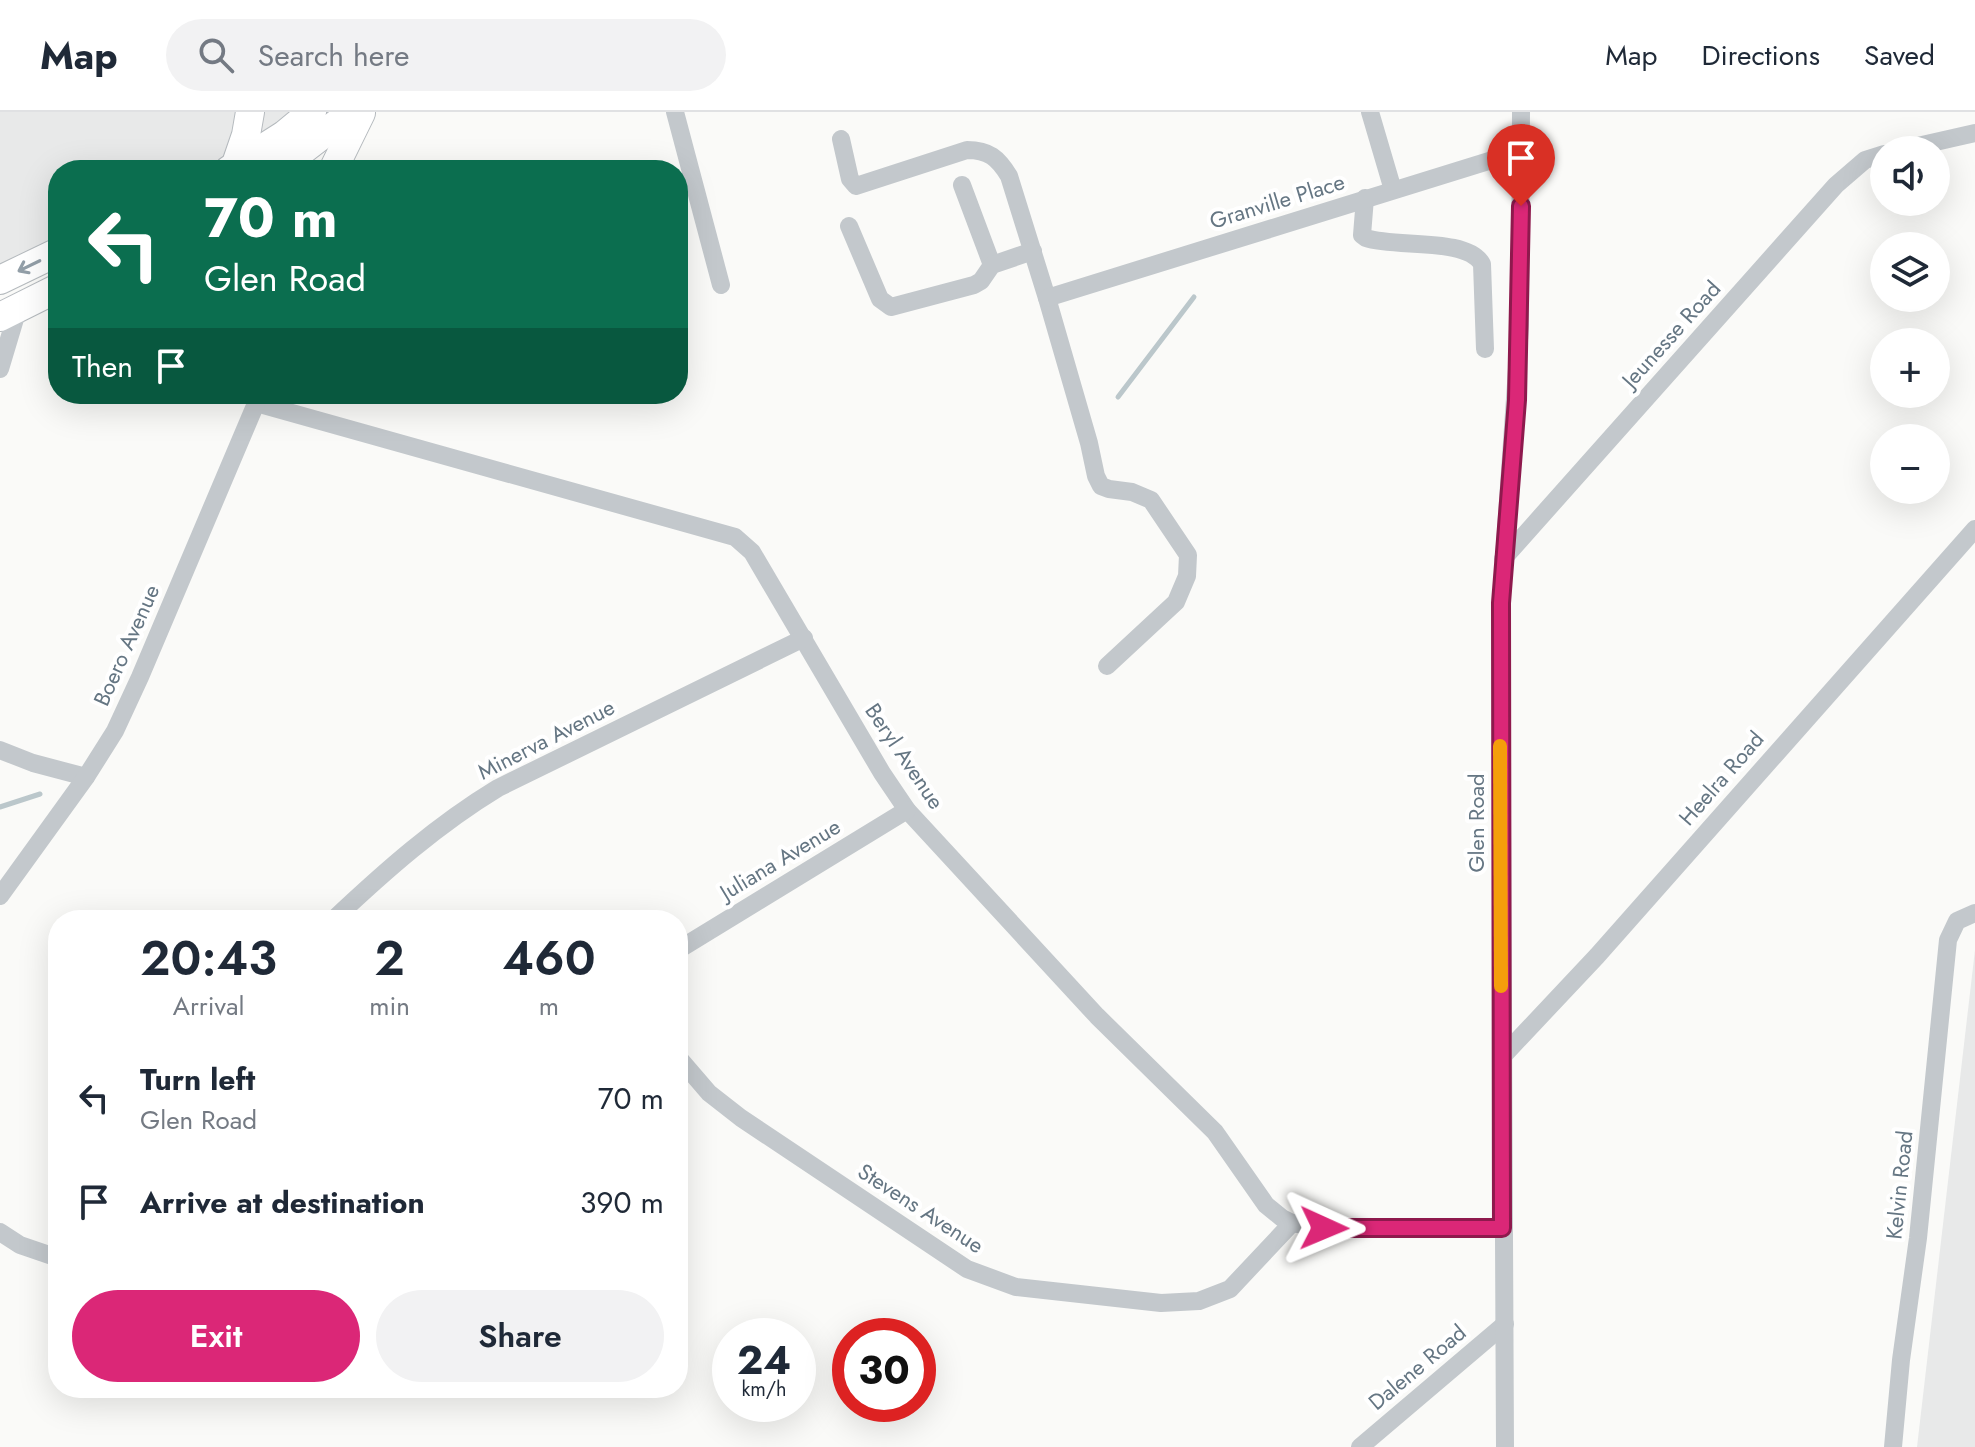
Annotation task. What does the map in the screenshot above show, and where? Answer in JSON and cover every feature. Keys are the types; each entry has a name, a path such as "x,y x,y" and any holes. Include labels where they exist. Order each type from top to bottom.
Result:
{"main road":[{"path":"235,160 246,135 250,112"},
{"path":"288,158 312,112"},
{"path":"288,158 352,112"},
{"path":"338,160 361,112"},
{"path":"0,280 48,257"},
{"path":"9,313 48,293"}],"street":[{"path":"675,112 688,160"},
{"path":"1370,112 1393,190"},
{"name":"Glen Road","path":"1505,1447 1500,770 1503,559 1517,400 1521,112"},
{"path":"1950,139 1975,133"},
{"path":"841,139 850,179 856,186 952,153 979,150 998,158 1009,176 1047,298 1096,476 1101,486 1132,492 1151,500 1188,555 1183,590 1176,602 1107,666"},
{"name":"Granville Place","path":"1047,298 1521,151"},
{"name":"Jeunesse Road","path":"1503,559 1836,185 1857,165 1870,160"},
{"path":"688,161 721,285"},
{"path":"962,185 992,265"},
{"path":"1365,198 1361,228 1366,238 1463,249 1478,256 1482,264 1485,349"},
{"path":"849,226 880,299 891,307 974,285 981,281 992,265 1033,251"},
{"path":"0,369 9,313"},
{"name":"Boero Avenue","path":"0,896 86,777 115,731 255,404"},
{"name":"Beryl Avenue","path":"279,404 735,537 752,552 907,810 1097,1016 1215,1132 1266,1205 1292,1223"},
{"name":"Heelra Road","path":"1502,1057 1597,956 1975,529"},
{"name":"Minerva Avenue","path":"344,910 446,821 498,788 804,638"},
{"path":"0,750 33,763 86,777"},
{"name":"Juliana Avenue","path":"688,944 907,810"},
{"name":"Kelvin Road","path":"1893,1447 1923,1191 1944,961 1952,928 1962,916 1975,913"},
{"name":"Stevens Avenue","path":"688,1069 709,1093 741,1118 967,1269 1016,1287 1161,1303 1199,1301 1230,1289 1292,1223"},
{"path":"1292,1223 1324,1228 1502,1228"},
{"path":"3,1239 48,1255"},
{"name":"Dalene Road","path":"1360,1447 1505,1324"}],"shaded area":[{"path":"0,112 345,112 260,160 48,160 48,247 0,266"},
{"path":"1975,950 1975,1447 1917,1447"}],"waterway":[{"path":"1118,397 1194,297"},
{"path":"0,807 40,794"}],"slow traffic":[{"path":"1500,746 1501,986"}],"route":[{"path":"1324,1228 1502,1228 1501,603 1517,400 1521,206"}]}
